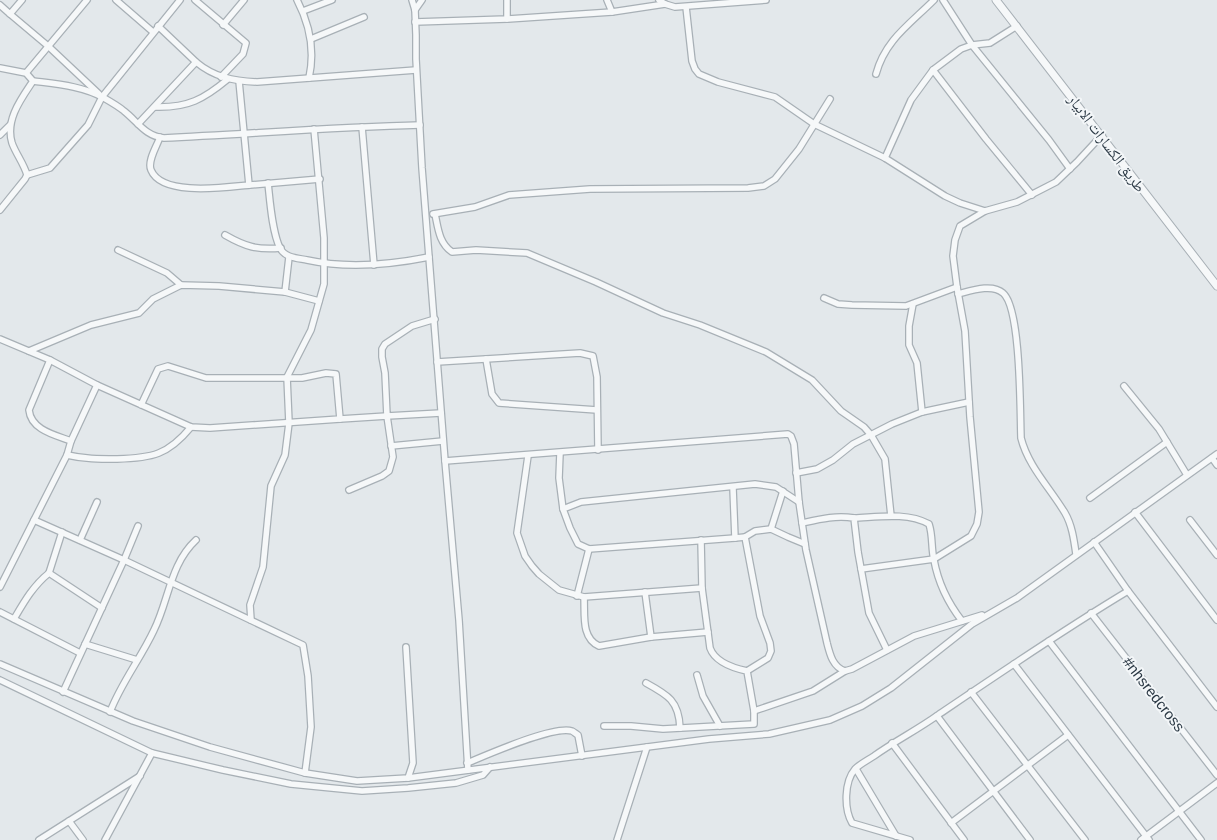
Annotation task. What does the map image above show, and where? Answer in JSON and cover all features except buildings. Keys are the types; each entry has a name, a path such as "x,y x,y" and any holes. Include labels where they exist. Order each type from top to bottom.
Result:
{"street":[{"path":"10,14 22,0"},
{"path":"26,73 87,0"},
{"path":"116,0 153,32"},
{"path":"0,210 27,175 50,168 88,125 102,97 180,0"},
{"path":"222,24 244,0"},
{"path":"297,0 303,11 311,38 312,57 309,78"},
{"path":"303,11 332,0"},
{"path":"412,0 415,10 416,70 426,216 459,620 468,770"},
{"path":"415,10 422,0"},
{"path":"507,0 507,19"},
{"path":"607,0 612,12"},
{"path":"415,22 507,19 612,12 662,2 675,7 686,7 766,0"},
{"path":"876,74 884,52 893,39 934,0"},
{"path":"943,0 972,45 1049,140 1070,169"},
{"name":"طريق الكسارات الابيار","path":"996,0 1217,286"},
{"path":"199,1 222,24 245,41 246,45 243,54 221,77"},
{"path":"0,5 48,46 102,97 124,111 146,133 160,137 420,125"},
{"path":"686,7 692,61 695,70 699,74 718,82 775,97 814,124 884,158 945,196 985,211"},
{"path":"311,38 364,17"},
{"path":"158,26 196,62 213,74 239,81 256,82 416,70"},
{"path":"884,158 911,100 933,70 961,49 972,45 990,43 1017,26"},
{"path":"138,124 196,62"},
{"path":"0,68 26,73 33,81 72,87 102,97"},
{"path":"933,70 1032,195"},
{"path":"155,107 186,105 207,95 228,79"},
{"path":"0,135 10,125 18,102 33,81"},
{"path":"239,81 249,185"},
{"path":"426,216 475,207 509,195 590,189 748,188 764,186 775,179 799,149 830,99"},
{"path":"10,125 12,142 27,175"},
{"path":"362,127 374,265"},
{"path":"251,620 250,605 263,566 271,486 285,454 289,423 287,377 311,330 324,284 324,238 314,129"},
{"path":"861,569 934,559 971,536 977,524 979,512 964,331 953,256 957,233 960,226 985,211 1017,202 1056,182 1102,135"},
{"path":"160,137 150,165 153,174 163,181 188,188 206,189 320,179"},
{"path":"268,183 274,227 280,248 289,257 323,263 374,265 403,262 429,256"},
{"path":"434,214 439,236 444,245 452,252 476,250 527,254 596,282 663,314 700,325 766,352 812,380 842,411 864,427 871,435 885,459 892,516"},
{"path":"226,235 243,245 265,249 280,248"},
{"path":"118,250 167,273 181,285"},
{"path":"285,292 289,257"},
{"path":"29,351 91,325 139,313 153,299 181,285 220,286 285,292 319,301"},
{"path":"824,298 838,304 906,306 957,290 996,289 1002,292 1008,299 1018,346 1021,438 1024,452 1065,513 1072,533 1076,554"},
{"path":"913,304 909,326 909,345 917,363 922,412"},
{"path":"349,490 382,476 389,471 393,457 387,416 382,349 385,344 412,326 435,318"},
{"path":"0,339 50,360 98,385 191,427 210,428 340,418 441,413"},
{"path":"437,362 580,353 593,356 597,378 598,450"},
{"path":"486,359 492,394 499,404 597,410"},
{"path":"50,360 28,410 30,418 39,428 71,441"},
{"path":"140,404 158,369 168,366 206,378 302,378 326,373 336,374 340,418"},
{"path":"0,587 67,455 71,441 98,385"},
{"path":"1124,386 1159,429 1188,475"},
{"path":"796,473 818,469 853,444 892,424 922,412 969,402"},
{"path":"67,455 99,460 148,457 163,452 175,444 191,427"},
{"path":"446,462 788,434 791,436 794,444 805,544 831,658 836,666 845,671"},
{"path":"391,446 443,441"},
{"path":"1090,498 1167,442"},
{"path":"560,453 559,478 563,509 578,544 589,550 745,537 755,531 772,529 788,538 805,544"},
{"path":"528,456 517,533 525,556 539,574 559,590 584,597 702,588"},
{"path":"0,664 110,712 210,747 305,773 357,781 408,778 755,734 769,734 830,720 862,706 891,688 972,624 988,613 1017,598 1214,456 1217,465"},
{"path":"563,509 581,502 733,488 741,485 755,484 770,486 799,502"},
{"path":"733,488 735,538"},
{"path":"772,529 782,491"},
{"path":"80,540 97,502"},
{"path":"1135,512 1217,620"},
{"path":"802,523 825,518 892,516 922,520 929,524 932,534 934,559 945,594 953,610 962,621"},
{"path":"854,518 869,613 887,650"},
{"path":"34,520 124,560 303,645 308,676 311,727 305,773"},
{"path":"1190,520 1217,555"},
{"path":"62,692 138,526"},
{"path":"14,619 30,592 49,573 62,532"},
{"path":"701,540 702,588 712,654 731,667 747,671 768,658 771,651 760,616 745,537"},
{"path":"110,712 122,685 154,631 180,558 196,540"},
{"path":"1094,542 1217,707"},
{"path":"576,596 589,550"},
{"path":"49,573 102,608"},
{"path":"910,840 852,823 848,815 847,797 850,778 856,769 892,743 1128,590"},
{"path":"645,592 651,637"},
{"path":"584,597 586,635 592,643 599,646 651,637 708,632"},
{"path":"0,612 80,654"},
{"path":"754,711 813,691 845,671 914,636 988,613"},
{"name":"#nhsredcross","path":"1091,613 1217,775"},
{"path":"1049,641 1180,810 1201,840"},
{"path":"85,644 138,660"},
{"path":"406,647 413,762 408,778"},
{"path":"1014,664 1145,839 1217,783"},
{"path":"747,671 754,711 755,734"},
{"path":"697,676 703,696 720,726"},
{"path":"0,680 152,753 291,784 362,791 456,783 483,774 490,767"},
{"path":"646,684 666,694 673,702 679,715 680,728"},
{"path":"971,692 1085,840"},
{"path":"936,716 1030,840"},
{"path":"604,726 664,729 754,724"},
{"path":"468,763 545,733 562,730 571,730 578,735 582,756"},
{"path":"952,823 1068,735"},
{"path":"892,743 964,840"},
{"path":"617,840 647,748"},
{"path":"105,840 152,753"},
{"path":"856,769 896,836"},
{"path":"39,840 140,776"},
{"path":"69,821 83,840"}]}
